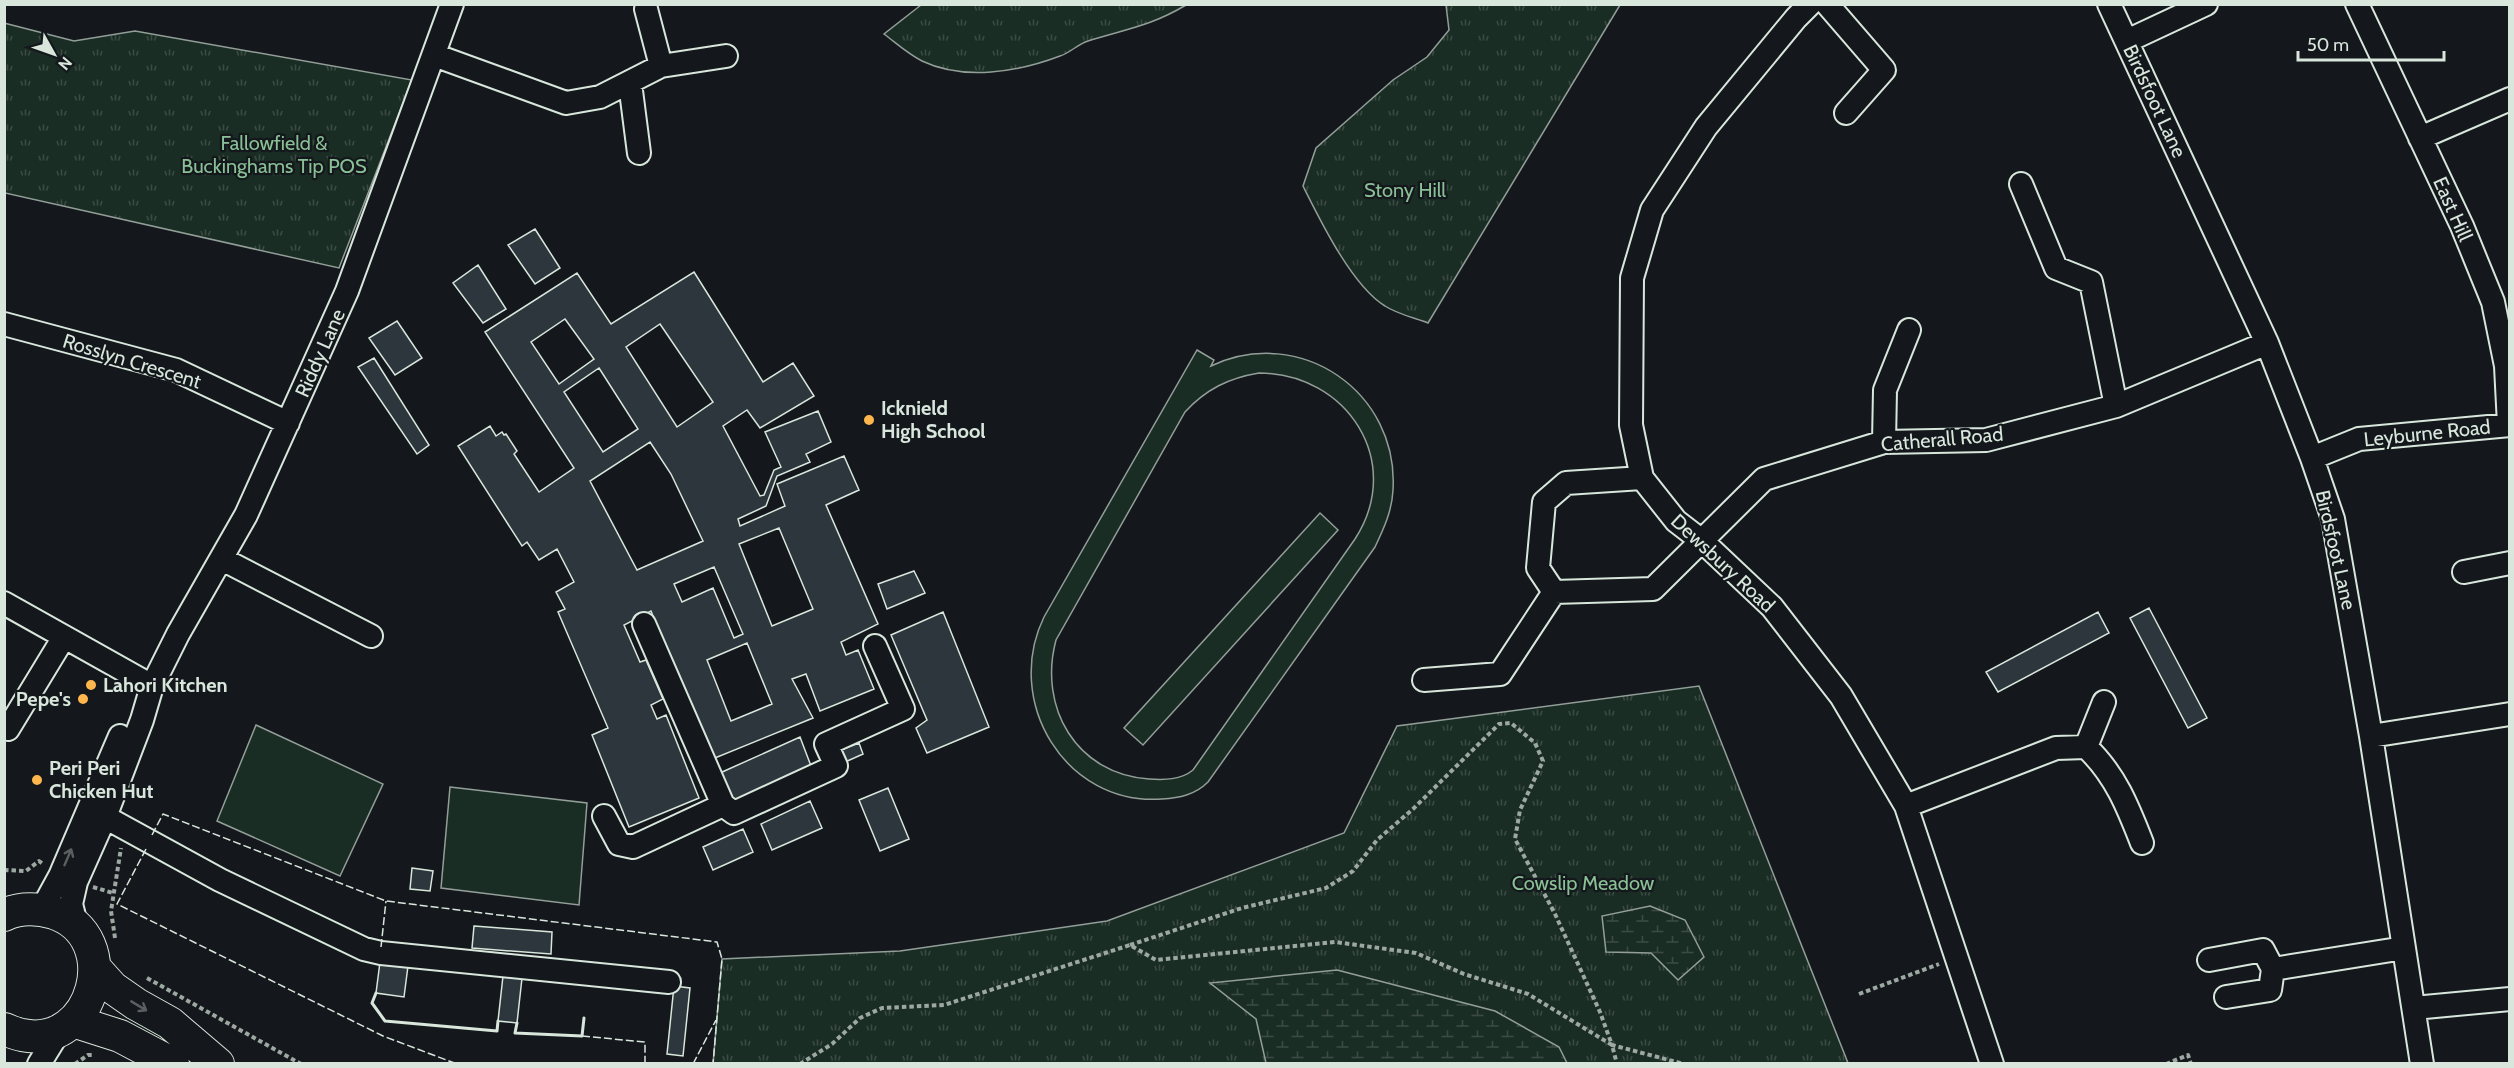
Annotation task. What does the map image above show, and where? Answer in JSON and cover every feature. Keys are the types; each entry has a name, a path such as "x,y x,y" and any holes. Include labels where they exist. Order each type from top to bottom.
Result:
{"highway":[{"path":"4,1029 22,1036 42,1035 66,1025 85,1006 93,988 95,968 89,946 77,928 61,916 16,912"},
{"path":"95,968 113,988 135,1004 170,1023 218,1064"},
{"path":"66,1025 120,1036 173,1064"}],"street":[{"name":"Riddy Lane","path":"77,928 71,904 76,882 105,817 142,720 152,686 178,634 246,514 347,291 452,4"},
{"name":"Dewsbury Road","path":"1810,4 1706,126 1652,210 1632,278 1631,425 1642,478 1676,521 1702,541 1772,607 1841,696 1906,806 1992,1064"},
{"path":"1827,4 1884,70 1846,113"},
{"name":"Birdsfoot Lane","path":"2109,4 2267,343 2333,519 2371,736 2422,1064"},
{"path":"2127,41 2206,4"},
{"name":"East Hill","path":"2357,4 2462,226 2493,302 2506,366 2509,425"},
{"path":"646,9 661,66"},
{"path":"434,55 566,103 600,97 661,66 726,56"},
{"path":"630,83 639,153"},
{"path":"2420,138 2510,99"},
{"path":"2021,184 2056,268 2091,282 2116,406"},
{"name":"Rosslyn Crescent","path":"4,324 176,370 288,423"},
{"path":"1884,442 1885,390 1909,330"},
{"name":"Catherall Road","path":"1554,592 1653,589 1764,479 1884,442 1986,440 2116,406 2267,343"},
{"name":"Leyburne Road","path":"2312,458 2359,439 2509,425"},
{"path":"1424,680 1500,674 1554,592 1538,568 1544,502 1566,483 1642,478"},
{"path":"222,559 371,636"},
{"path":"2464,572 2510,563"},
{"path":"4,603 152,686"},
{"path":"644,624 723,805 734,813 836,766 826,744 903,709 875,646"},
{"path":"8,729 63,638"},
{"name":"Riddy Lane","path":"16,912 60,876 130,715 152,686"},
{"path":"2086,747 2104,702"},
{"path":"2371,736 2510,714"},
{"path":"1906,806 2056,748 2086,747 2101,762 2123,796 2142,843"},
{"path":"604,816 619,844 633,847 723,805"},
{"path":"105,817 220,880 364,948 381,953 669,982"},
{"path":"2273,969 2404,948"},
{"path":"2209,960 2263,950 2273,969 2270,990 2226,997"},
{"path":"2414,1008 2510,999"},
{"path":"39,1064 66,1025"}],"path":[{"path":"800,1064 832,1044 860,1018 882,1008 944,1005 1242,908 1326,888 1353,872 1377,840 1413,809 1499,724 1511,723 1534,743 1543,761 1520,810 1515,839 1559,924 1600,1012 1617,1064"},
{"path":"116,942 111,911 122,844"},
{"path":"4,870 26,871 39,861"},
{"path":"1130,945 1156,960 1335,942 1416,953 1464,974 1528,994 1612,1045 1684,1064"},
{"path":"1859,994 1956,957"},
{"path":"141,974 301,1064"},
{"path":"75,1064 88,1055 96,1055"},
{"path":"2166,1064 2188,1055 2191,1064"}],"green space":[{"path":"921,5 1186,5 1150,22 1084,42 1064,55 1044,62 1009,70 973,72 955,71 922,61 884,34"},
{"name":"Stony Hill","path":"1446,5 1620,5 1428,323 1390,309 1361,284 1338,251 1303,186 1316,148 1393,80 1427,57 1449,30"},
{"name":"Fallowfield & Buckinghams Tip POS","path":"4,23 74,41 135,31 412,80 339,268 5,193"},
{"path":"1197,350 1214,360 1211,366 1245,355 1278,354 1309,361 1338,376 1362,397 1380,423 1391,455 1393,490 1389,512 1375,547 1208,782 1198,790 1181,797 1168,799 1127,797 1097,785 1071,767 1051,742 1038,713 1032,682 1033,649 1044,617","holes":["1259,373 1290,377 1318,388 1341,405 1359,427 1370,453 1373,481 1369,510 1355,539 1193,770 1178,778 1149,779 1123,774 1101,765 1068,733 1058,712 1053,689 1052,665 1056,640 1185,412 1210,391 1238,378"]},
{"path":"1320,513 1338,530 1143,745 1124,728"},
{"name":"Cowslip Meadow","path":"1699,686 1848,1063 713,1064 722,959 900,951 1107,921 1344,833 1397,726"},
{"path":"256,725 383,784 340,876 217,821"},
{"path":"450,787 587,803 579,905 441,888"},
{"path":"1650,906 1685,920 1704,957 1678,980 1651,953 1606,952 1602,916"},
{"path":"1337,970 1495,1011 1559,1047 1567,1063 1266,1063 1256,1019 1210,983"}],"building":[{"path":"535,229 560,268 535,284 508,245"},
{"path":"478,265 506,309 483,323 453,283"},
{"path":"694,272 763,382 793,363 814,396 760,428 747,410 723,426 760,496 764,495 774,470 781,467 765,432 818,411 831,442 806,454 810,462 777,476 766,506 738,519 740,526 785,506 777,484 844,456 859,490 826,505 878,624 841,642 846,655 858,650 874,689 820,711 806,674 792,679 813,718 710,760 651,611 624,625 640,662 646,660 663,699 651,705 657,719 666,715 699,798 629,827 592,735 608,728 558,612 565,609 556,592 574,582 557,549 539,560 527,542 522,546 458,446 490,426 496,436 502,432 506,434 517,451 514,454 539,492 574,468 485,332 577,273 611,324","holes":["565,319 594,359 559,384 531,342","660,324 713,402 677,427 626,347","599,368 638,429 603,452 564,392","650,442 671,474 703,541 637,570 590,481","779,528 813,609 772,626 739,544","714,567 743,634 734,638 713,588 682,602 674,584","747,643 772,704 731,721 707,660"]},
{"path":"397,321 422,358 395,375 369,338"},
{"path":"374,358 429,445 417,454 358,367"},
{"path":"914,571 925,593 887,609 878,584"},
{"path":"2149,608 2207,718 2188,728 2130,618"},
{"path":"943,612 989,727 927,753 916,728 927,720 891,635"},
{"path":"2098,612 2109,633 1998,692 1986,672"},
{"path":"800,737 811,766 733,802 720,773"},
{"path":"859,743 863,754 843,763 838,751"},
{"path":"888,788 909,839 880,851 859,800"},
{"path":"810,801 822,828 772,850 761,824"},
{"path":"743,829 753,852 713,870 703,847"},
{"path":"412,868 433,871 430,891 410,889"},
{"path":"474,926 552,932 551,954 472,948"},
{"path":"380,962 408,966 404,997 376,993"},
{"path":"503,976 522,978 517,1023 498,1021"},
{"path":"674,986 690,988 683,1056 667,1054"}],"fence":[{"path":"152,835 163,814 386,901 717,942 722,959 713,1064"},
{"path":"146,849 117,904 383,1036 457,1064"},
{"path":"381,947 386,901"},
{"path":"693,1064 716,1020"},
{"path":"582,1036 645,1042 645,1063 662,1064"}],"wall":[{"path":"376,993 372,1003 385,1021 497,1031 498,1021"},
{"path":"517,1023 515,1033 582,1036 584,1018"}],"place":[{"name":"Icknield High School","path":"869,420"},
{"name":"Lahori Kitchen","path":"91,685"},
{"name":"Pepe's","path":"83,699"},
{"name":"Peri Peri Chicken Hut","path":"37,780"}]}
